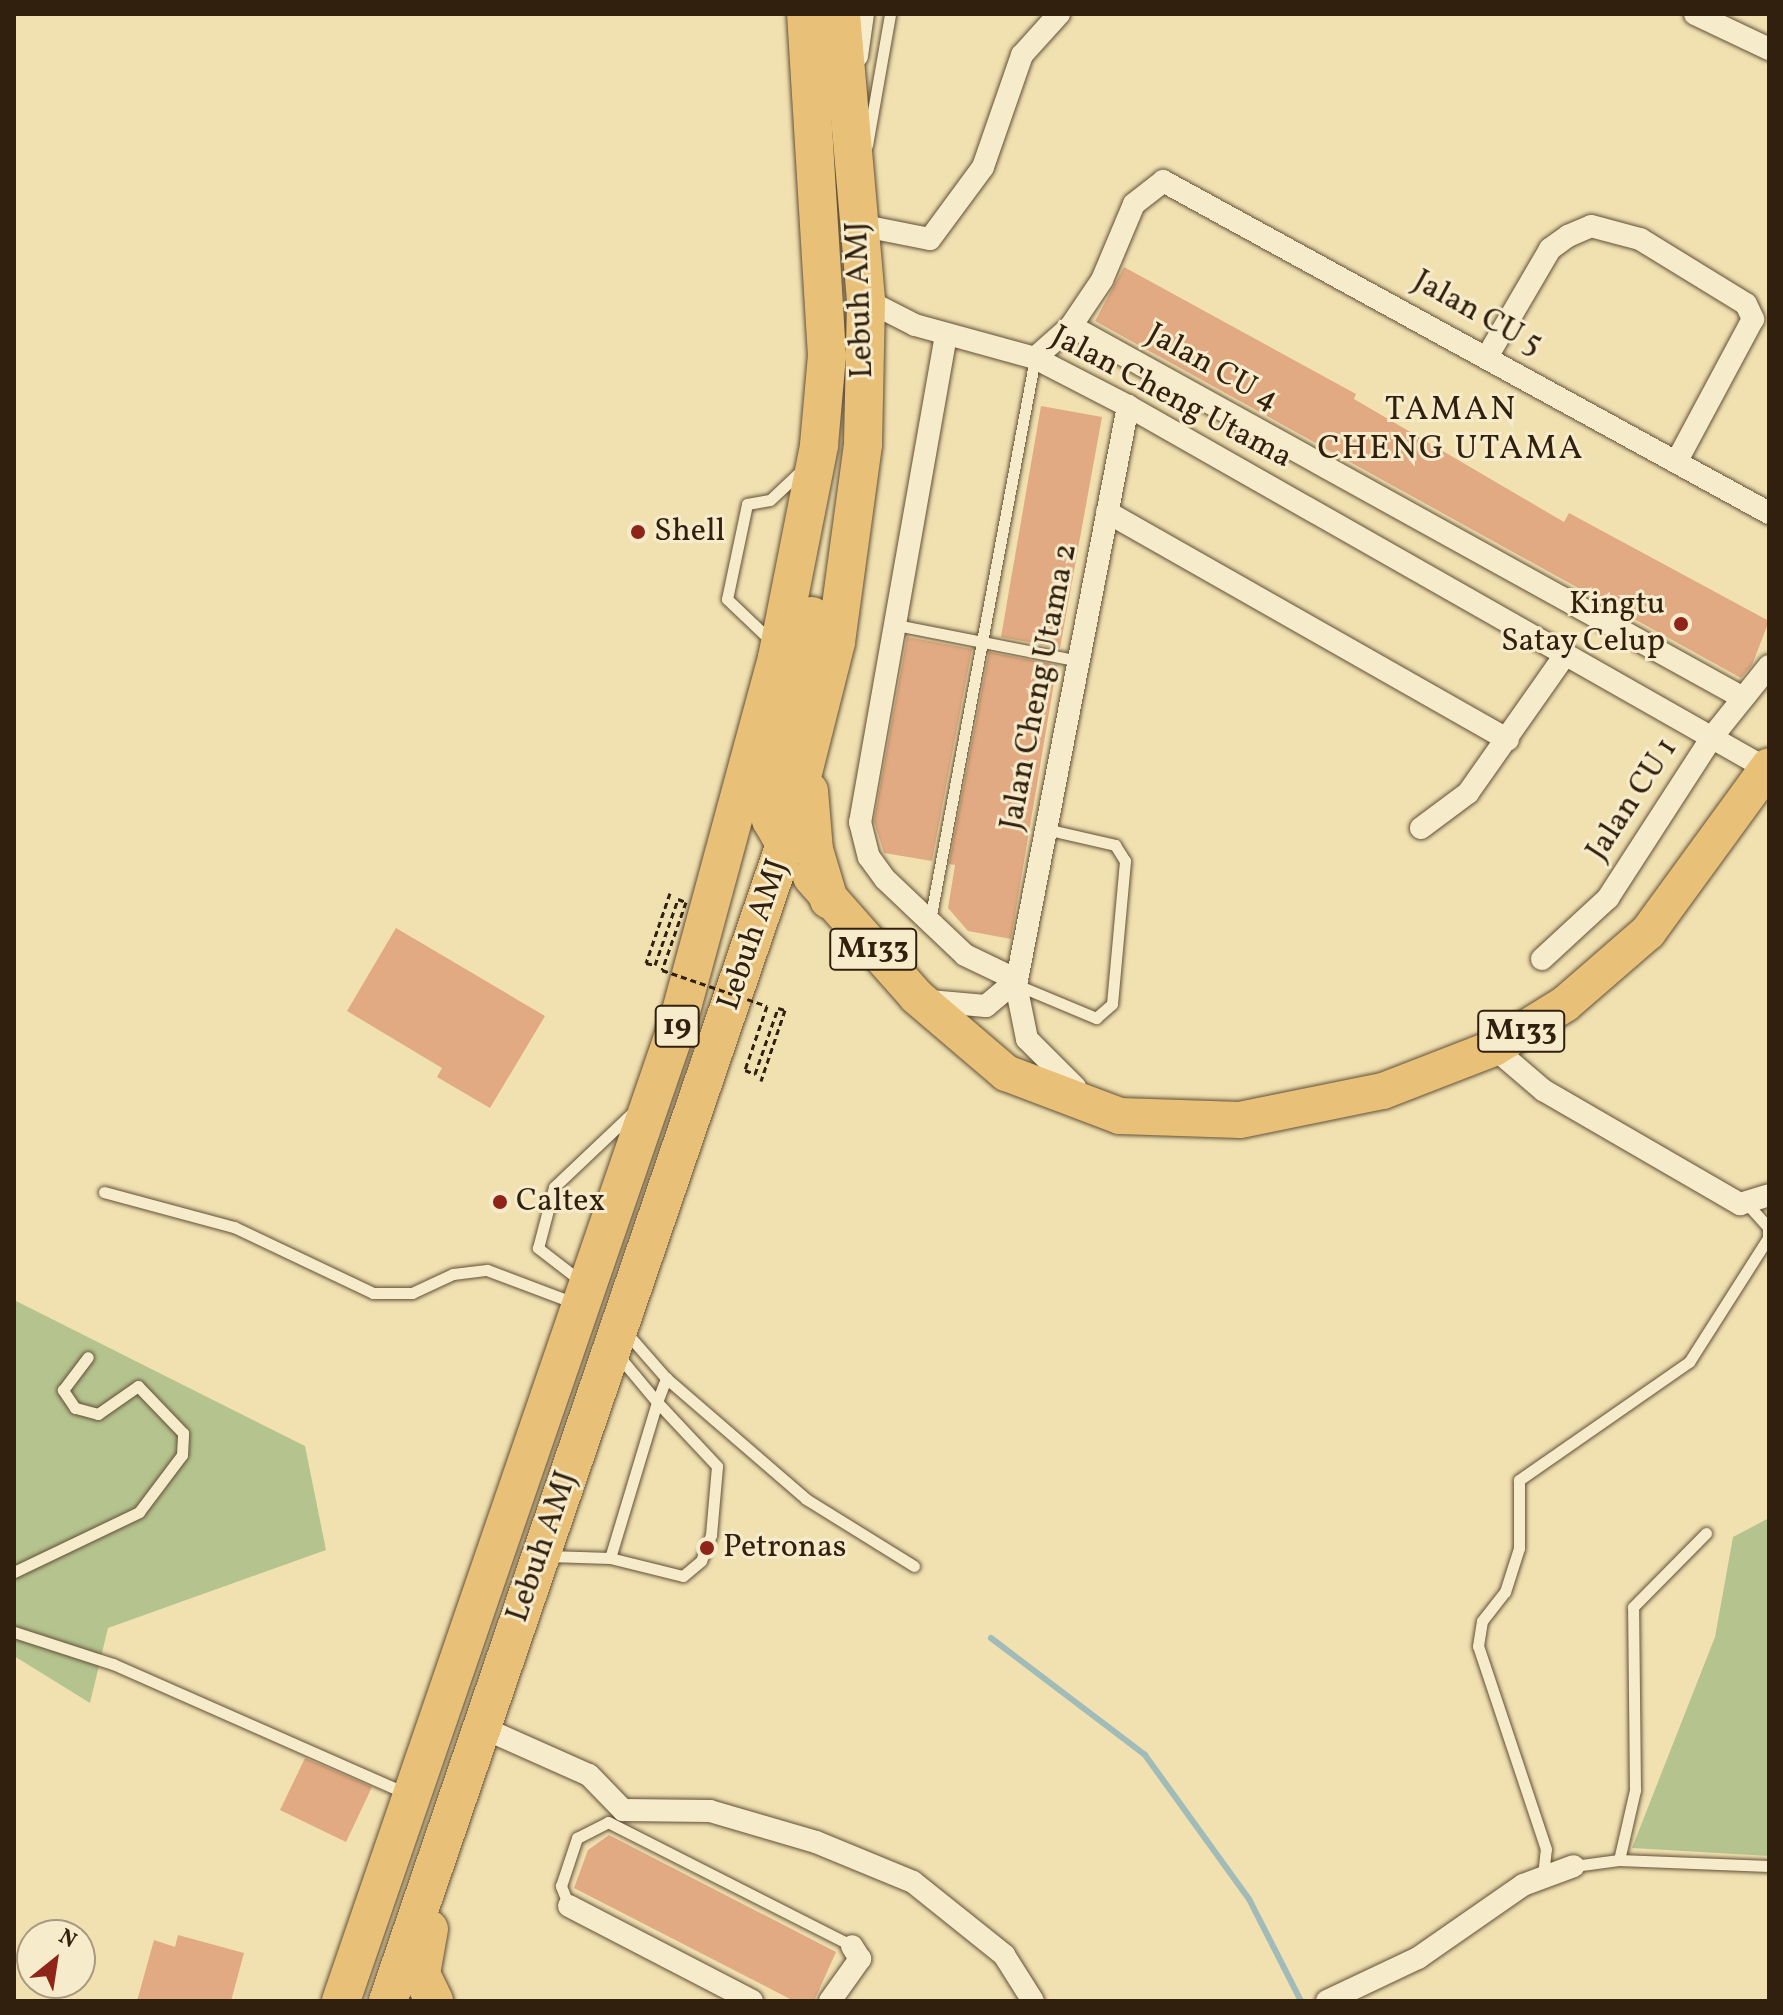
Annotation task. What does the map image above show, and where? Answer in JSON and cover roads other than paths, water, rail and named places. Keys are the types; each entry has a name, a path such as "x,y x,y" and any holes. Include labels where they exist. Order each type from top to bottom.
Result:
{"highway":[{"name":"Lebuh AMJ","path":"341,2001 655,1092 710,921 777,658 819,445 827,356 806,14"},
{"name":"Lebuh AMJ","path":"388,2001 785,844 820,713 863,444 866,300 841,14"},
{"path":"710,921 740,876 785,844 771,820 770,793 798,690 825,525 827,356"},
{"path":"820,713 808,800 829,900"},
{"path":"761,914 781,893 801,888 829,900"},
{"path":"434,2001 422,1964 446,1862 443,1837"},
{"path":"374,2001 368,1974 392,1892 392,1851"}],"main road":[{"name":"M133","path":"785,844 829,900 917,997 980,1055 1032,1086 1091,1108 1170,1123 1313,1110 1494,1048 1565,1004 1636,946 1768,767"}],"street":[{"path":"850,107 863,14"},
{"path":"858,207 930,239 983,167 1022,55 1059,14"},
{"path":"1695,14 1769,49"},
{"name":"Jalan CU 5","path":"1071,326 1151,185 1175,184 1769,513"},
{"path":"1487,357 1550,249 1591,226 1640,239 1746,304 1753,319 1677,461"},
{"name":"Jalan Cheng Utama","path":"866,300 946,335 1035,358 1128,406 1768,767"},
{"path":"1035,358 1071,326"},
{"name":"Jalan CU 4","path":"1071,326 1743,698"},
{"path":"917,997 952,1008 986,1006 1016,983 965,955 929,923 877,868 860,822 946,335"},
{"name":"Jalan Cheng Utama 2","path":"1128,406 1075,660 1016,983 1020,1023 1050,1070 1087,1093 1170,1123"},
{"path":"1107,512 1508,740"},
{"path":"1421,828 1456,805 1508,740 1565,655"},
{"name":"Jalan CU 1","path":"1542,959 1608,898 1712,737 1769,666"},
{"path":"1494,1048 1543,1090 1747,1204 1769,1195"},
{"path":"481,1727 589,1775 623,1810 710,1811 816,1842 913,1882 1004,1955 1033,2001"},
{"path":"1327,2001 1418,1958 1480,1910 1543,1876 1574,1866"},
{"path":"569,1906 752,2001"},
{"path":"830,2001 860,1959 852,1946"}],"lane":[{"path":"858,207 890,14"},
{"path":"929,923 1035,358"},
{"path":"777,658 764,630 727,599 747,504 788,487 819,445"},
{"path":"896,625 1075,660"},
{"path":"1016,983 1096,1018 1112,1004 1125,861 1115,845 1045,829"},
{"path":"585,1296 538,1248 554,1187 655,1092"},
{"path":"104,1192 234,1227 373,1293 412,1293 453,1274 487,1270 585,1296"},
{"path":"1543,1876 1546,1849 1478,1646 1482,1621 1505,1592 1519,1548 1519,1480 1689,1362 1768,1238 1768,1227 1747,1204"},
{"path":"615,1336 806,1499 914,1566"},
{"path":"540,1555 610,1558 683,1576 701,1561 711,1535 717,1466 657,1402 615,1336"},
{"path":"14,1572 139,1512 182,1455 183,1433 138,1386 98,1414 75,1408 63,1390 88,1357"},
{"path":"610,1558 666,1378"},
{"path":"1619,1860 1635,1790 1633,1607 1706,1533"},
{"path":"14,1632 113,1664 411,1795"},
{"path":"569,1906 561,1886 577,1838 608,1822 852,1946"},
{"path":"1574,1866 1619,1860 1769,1866"}],"waterway":[{"path":"991,1638 1145,1755 1249,1899 1301,2001"}],"place":[{"name":"Shell","path":"638,532"},
{"name":"Kingtu Satay Celup","path":"1681,624"},
{"name":"Caltex","path":"500,1202"},
{"name":"Petronas","path":"707,1548"}],"district":[{"name":"TAMAN CHENG UTAMA","path":"1451,430"}]}
